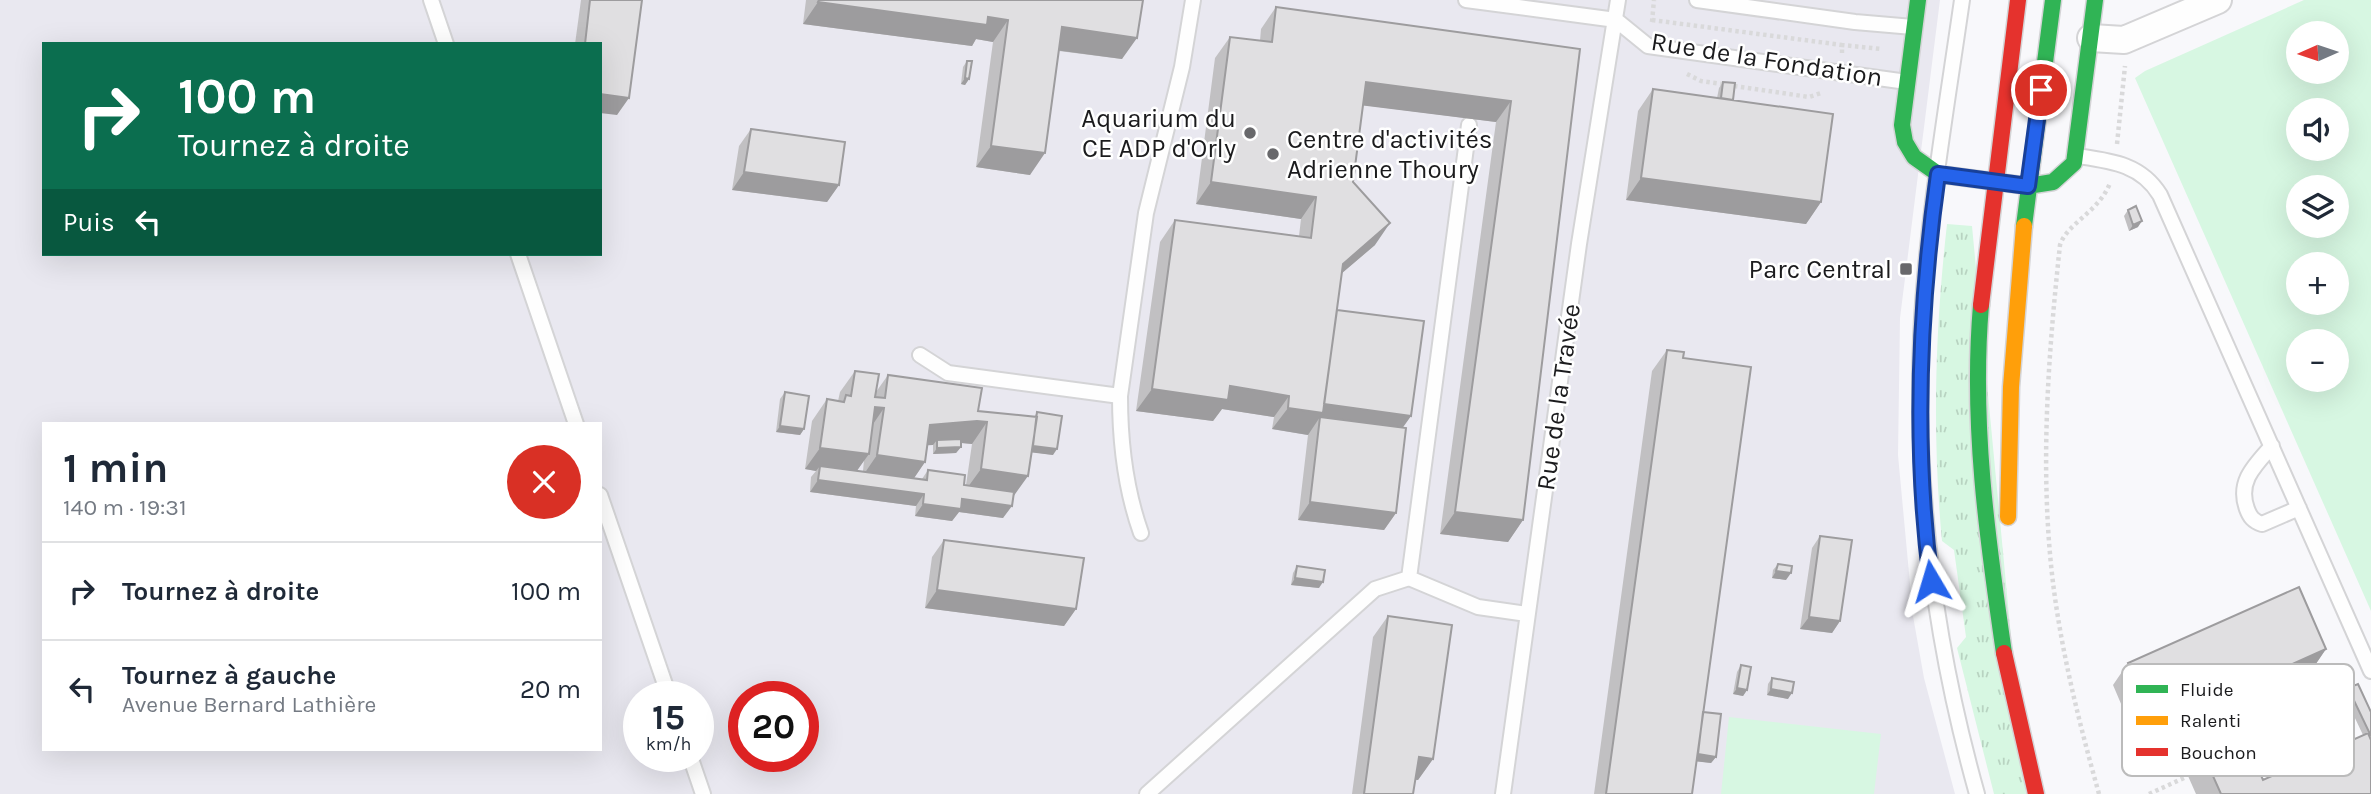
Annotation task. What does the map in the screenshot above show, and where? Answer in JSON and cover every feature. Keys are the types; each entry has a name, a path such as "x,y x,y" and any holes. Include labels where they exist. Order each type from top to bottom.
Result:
{"main road":[{"path":"1918,0 1902,125 1905,142 1913,157 1938,174 2028,186 2053,182 2066,174 2074,163 2095,0"},
{"path":"2018,0 1994,182 1976,363 1984,521 2006,664 2036,794"},
{"path":"2009,530 2007,424 2011,349 2028,186 2053,0"}],"street":[{"path":"2091,38 2124,40 2218,0"}],"lane":[{"path":"431,0 445,42"},
{"path":"1142,533 1129,498 1120,429 1120,396 1146,213 1182,67 1193,0"},
{"name":"Rue de la Fondation","path":"1466,0 1616,20 1648,46 1908,82"},
{"name":"Rue de la Travée","path":"1503,794 1579,244 1618,0"},
{"name":"Rue de la Fondation","path":"1697,0 1855,22 1914,27"},
{"path":"1962,0 1938,174 1921,336 1923,504 1934,604 1951,694 1977,794"},
{"path":"1409,578 1469,125"},
{"path":"2075,156 2114,162 2140,172 2160,195 2299,508 2367,674"},
{"path":"519,256 575,422"},
{"path":"920,355 948,373 1120,396"},
{"path":"2272,446 2256,463 2243,487 2242,495 2249,515 2262,524 2299,508"},
{"path":"602,501 664,681"},
{"path":"1147,794 1375,589 1409,578 1478,607 1527,614"},
{"path":"695,772 703,794"}],"path":[{"path":"1652,19 1842,45"},
{"path":"2099,794 2078,717 2061,635 2050,557 2046,456 2051,339 2060,245 2064,235 2094,210 2105,195 2114,162 2126,77 2124,40"},
{"path":"2149,794 2186,777"}],"shaded area":[{"path":"0,0 1940,0 1900,318 1898,455 1913,616 1924,678 1955,794 0,794"}],"green space":[{"path":"2304,0 2371,0 2371,611 2135,78 2145,71"},
{"path":"1947,224 1972,226 2026,794 1994,794 1957,648 1966,637 1954,550 1942,541 1936,382"},
{"path":"1729,717 1881,734 1874,794 1721,794"}],"building":[{"path":"590,0 642,0 629,98 602,94 602,42 585,42"},
{"path":"1143,0 1137,38 1062,27 1045,153 991,146 1008,20 988,17 987,25 818,2"},
{"path":"1276,7 1580,49 1523,520 1455,512 1511,101 1366,82 1353,182 1390,223 1343,264 1323,413 1288,408 1289,396 1230,386 1228,400 1152,389 1175,220 1311,238 1316,197 1211,182 1230,37 1272,42"},
{"path":"967,61 972,61 969,79 965,78"},
{"path":"1723,82 1735,83 1733,100 1721,98"},
{"path":"1653,89 1833,114 1821,202 1641,178"},
{"path":"751,129 845,142 839,185 744,172"},
{"path":"2136,206 2142,221 2133,225 2128,210"},
{"path":"1337,310 1424,321 1411,416 1324,404"},
{"path":"1667,350 1684,352 1683,358 1751,367 1692,794 1606,794"},
{"path":"855,371 879,374 875,397 885,398 888,375 982,388 978,411 1037,417 1028,476 981,469 987,422 930,425 925,462 877,455 884,408 875,407 869,454 820,448 827,399 844,402 846,395 851,396"},
{"path":"785,392 809,396 804,429 780,426"},
{"path":"1037,412 1062,416 1057,449 1033,446"},
{"path":"1320,417 1406,428 1396,513 1310,502"},
{"path":"961,439 961,447 937,448 937,440"},
{"path":"820,466 927,480 928,470 965,475 964,485 1014,492 1012,506 962,499 961,509 923,504 924,494 818,480"},
{"path":"1820,536 1852,540 1840,621 1809,617"},
{"path":"944,540 1084,558 1076,609 937,590"},
{"path":"1778,564 1792,566 1791,573 1776,571"},
{"path":"1297,566 1325,570 1323,582 1295,578"},
{"path":"2299,587 2326,649 2292,664 2128,663"},
{"path":"1388,616 1452,625 1433,759 1419,757 1413,794 1364,794"},
{"path":"1741,665 1751,667 1747,690 1737,688"},
{"path":"1772,678 1794,682 1792,693 1771,689"},
{"path":"2358,684 2371,712 2371,736 2354,701 2354,686"},
{"path":"1703,712 1721,714 1716,757 1698,754"},
{"path":"2368,733 2371,740 2371,794 2221,794 2213,776 2261,776 2263,780 2272,776 2354,776 2354,739"}],"traffic: fast":[{"path":"1918,0 1902,125 1905,142 1914,157 1938,174 2028,186 2053,182 2074,163 2095,0"},
{"path":"2024,226 2053,0"},
{"path":"1981,305 1978,349 1979,436 2004,653"}],"traffic: slow":[{"path":"2008,517 2011,387 2024,226"}],"traffic: jam":[{"path":"1981,305 2018,0"},
{"path":"2004,653 2036,794"}],"place":[{"name":"Aquarium du CE ADP d'Orly","path":"1250,133"},
{"name":"Centre d'activités Adrienne Thoury","path":"1273,154"},
{"name":"Parc Central","path":"1906,269"}],"route":[{"path":"1931,581 1923,504 1920,392 1925,279 1938,174 2028,186 2041,90"}]}
